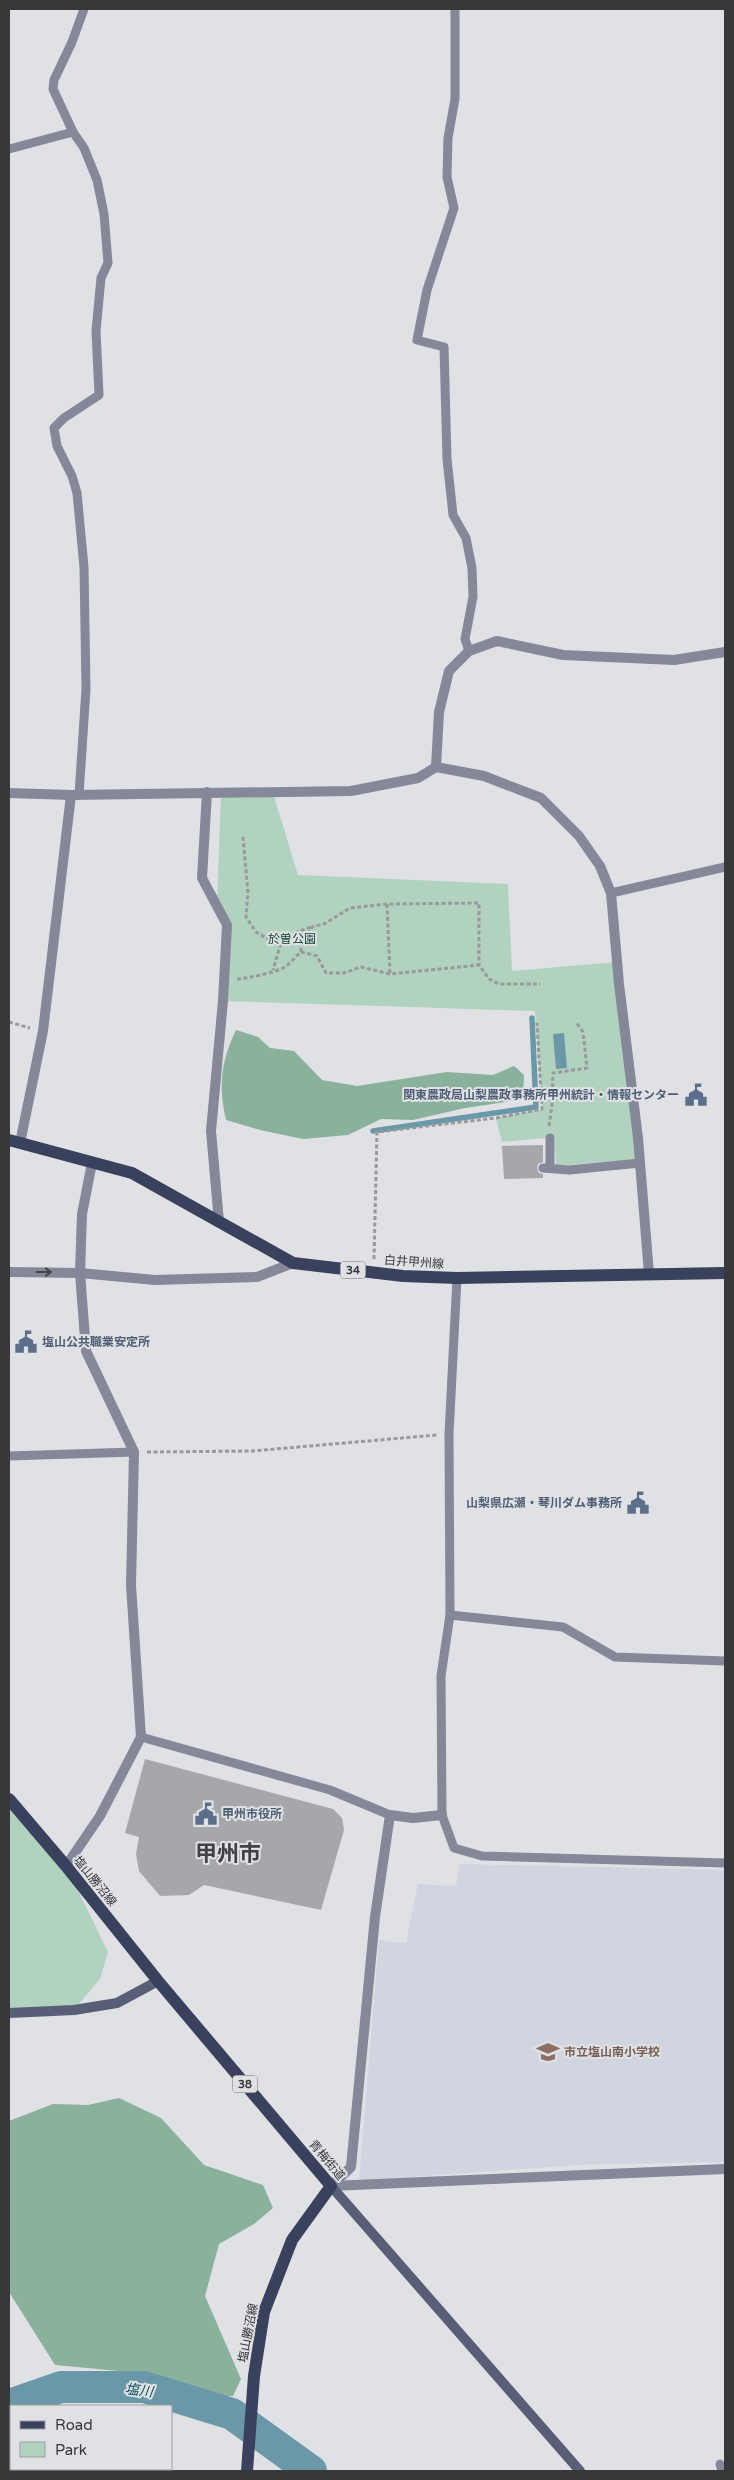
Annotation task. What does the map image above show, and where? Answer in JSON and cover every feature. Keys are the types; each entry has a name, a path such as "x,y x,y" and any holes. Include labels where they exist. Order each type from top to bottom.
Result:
{"main road":[{"name":"白井甲州線","path":"15,1142 132,1173 294,1263 373,1273 456,1278 725,1273"},
{"name":"塩山勝沼線","path":"9,1799 66,1866 158,1981"},
{"name":"青梅街道","path":"158,1981 331,2186 580,2471"},
{"path":"9,2013 74,2010 117,2003 158,1981"},
{"name":"塩山勝沼線","path":"247,2465 254,2376 264,2312 292,2240 331,2186"}],"street":[{"path":"436,767 439,712 448,671 469,651 497,641 563,655 674,660 725,652"},
{"path":"9,793 75,795 207,792 351,792 418,778 436,767 484,776 542,798 579,836 600,866 612,893 650,1274"},
{"path":"207,792 202,878 227,925 211,1131 219,1222"},
{"path":"15,1142 43,1031 75,795"},
{"path":"66,1866 100,1816 141,1737 131,1585 134,1452 86,1351 80,1272 82,1214 92,1163"},
{"path":"9,1272 80,1272 156,1280 257,1277 294,1263"},
{"path":"331,2186 351,2167 374,1917 390,1815 413,1818 442,1815"},
{"path":"331,2186 725,2169"}],"lane":[{"path":"75,795 86,689 84,567 77,493 72,476 57,446 54,428 64,418 100,395 96,331 101,278 108,263 104,214 97,180 84,148 73,132 53,89 54,80 72,42 84,9"},
{"path":"455,9 455,99 448,138 446,177 454,208 427,290 417,340 444,347 446,459 453,515 466,538 472,568 473,597 465,639 469,651"},
{"path":"9,149 73,132"},
{"path":"612,893 725,867"},
{"path":"550,1138 546,1168 570,1170 640,1164"},
{"path":"456,1278 448,1434 450,1615 441,1676 442,1815 454,1848 482,1856 725,1863"},
{"path":"9,1456 134,1452"},
{"path":"450,1615 563,1627 615,1657 725,1660"},
{"path":"141,1737 330,1790 390,1815"}],"path":[{"path":"243,837 247,874 246,917 256,932 280,946"},
{"path":"273,970 280,946 297,932 324,924 350,908 387,904 479,903 479,965 489,979 499,984 540,984"},
{"path":"387,904 390,974"},
{"path":"224,978 251,979 259,974 282,969 301,952 301,947 312,927"},
{"path":"301,952 317,956 326,973 344,973 361,967 390,974 479,965"},
{"path":"9,1022 43,1031"},
{"path":"550,1138 553,1073 587,1068 583,1032 576,1022"},
{"path":"373,1273 377,1132 496,1118 542,1109 537,1023"},
{"path":"134,1452 252,1451 448,1434"}],"shaded area":[{"name":"市立塩山南小学校","path":"460,1864 725,1870 725,2162 576,2165 359,2181 379,1940 406,1943 418,1884 456,1886"}],"green space":[{"name":"於曽公園","path":"221,792 273,793 298,875 508,884 512,971 617,962 640,1159 556,1166 555,1137 502,1142 496,1118 542,1109 535,1011 223,1001 227,925 217,906"},
{"path":"236,1030 258,1037 270,1048 294,1051 322,1080 357,1086 447,1072 493,1075 514,1066 524,1075 523,1096 506,1102 465,1108 413,1120 381,1119 348,1135 303,1139 260,1130 226,1120 222,1096 222,1074 227,1052"},
{"path":"9,1799 66,1866 108,1952 100,1979 74,2010 9,2013"},
{"path":"119,2098 161,2118 204,2165 263,2185 273,2208 254,2224 219,2244 205,2296 241,2379 233,2396 198,2395 129,2372 55,2365 9,2292 9,2121 53,2104 88,2105"}],"water":[{"path":"564,1033 567,1068 556,1069 553,1034"}],"building":[{"path":"543,1145 543,1162 538,1164 537,1168 539,1173 543,1174 543,1178 504,1179 502,1146"},
{"path":"145,1759 333,1809 342,1818 344,1830 321,1910 204,1885 189,1895 160,1896 139,1871 136,1854 139,1837 125,1833"}],"waterway":[{"path":"373,1131 536,1107 532,1018"},
{"name":"塩川","path":"9,2405 61,2387 144,2387 232,2414 311,2471"}],"place":[{"name":"関東農政局山梨農政事務所甲州統計・情報センター","path":"696,1095"},
{"name":"塩山公共職業安定所","path":"26,1342"},
{"name":"山梨県広瀬・琴川ダム事務所","path":"638,1503"},
{"name":"甲州市役所","path":"206,1814"},
{"name":"市立塩山南小学校","path":"548,2052"}],"district":[{"name":"甲州市","path":"228,1853"}]}
